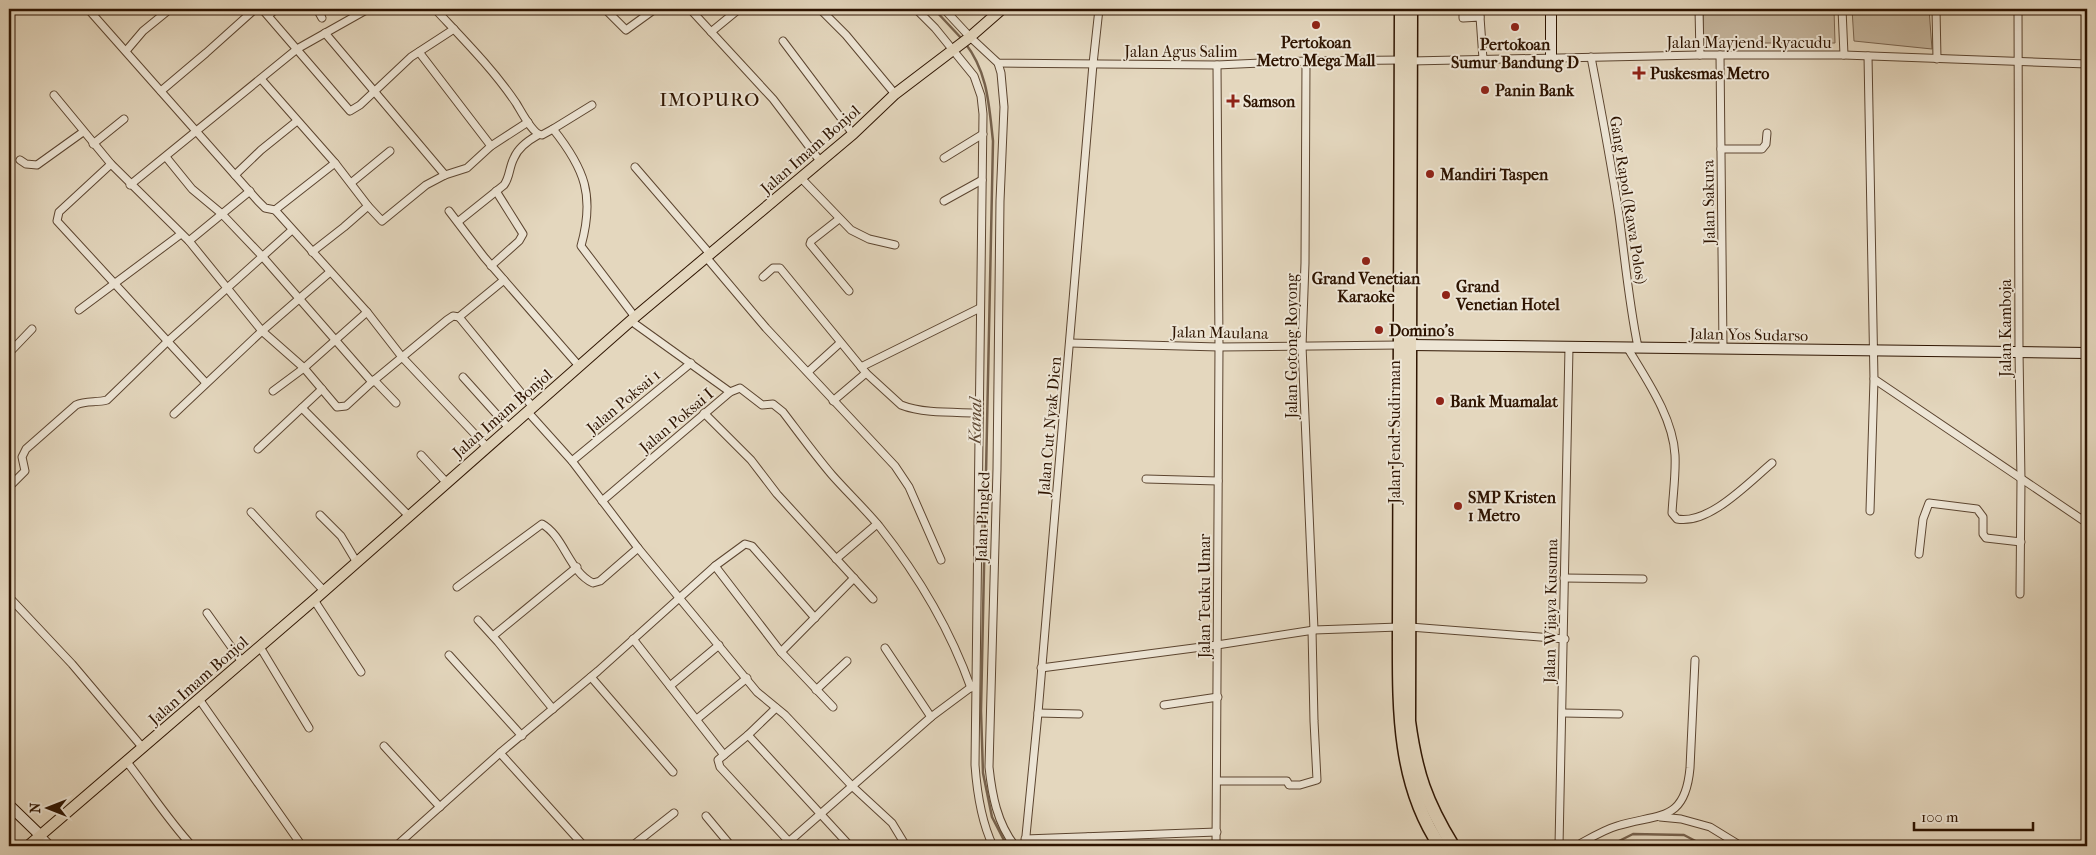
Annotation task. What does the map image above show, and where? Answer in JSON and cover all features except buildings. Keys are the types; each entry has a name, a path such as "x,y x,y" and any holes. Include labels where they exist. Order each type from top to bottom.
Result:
{"highway":[{"name":"Jalan Jend. Sudirman","path":"1401,9 1407,60"},
{"name":"Jalan Jend. Sudirman","path":"1411,9 1407,60 1404,627 1399,702 1404,753 1415,794 1429,828 1440,846"},
{"name":"Jalan Jend. Sudirman","path":"1404,627 1409,721 1414,754 1427,800 1453,846"}],"main road":[{"name":"Jalan Imam Bonjol","path":"28,846 128,762 314,600 529,408 853,134 895,94 970,37 998,10"}],"street":[{"path":"126,51 143,31 170,9"},
{"path":"161,91 255,9"},
{"path":"262,9 350,111 419,52 454,29"},
{"path":"268,16 277,9"},
{"path":"317,9 322,18"},
{"path":"130,185 297,49 357,11 368,9"},
{"path":"435,9 485,64 538,135"},
{"path":"605,9 626,30 656,9"},
{"path":"690,9 773,99 820,161"},
{"path":"712,32 739,9"},
{"path":"820,9 846,36 895,94"},
{"path":"916,9 955,49 974,76 981,96 983,134 973,686 977,788 986,832 994,846"},
{"path":"944,9 998,63"},
{"name":"Jalan Cut Nyak Dien","path":"1025,843 1099,9"},
{"path":"1463,9 1463,18 1480,18"},
{"path":"1480,9 1483,59"},
{"path":"1551,9 1551,57"},
{"path":"1699,9 1700,55"},
{"path":"1842,9 1844,55"},
{"path":"1936,9 1937,59"},
{"name":"Jalan Kamboja","path":"2018,9 2020,594"},
{"path":"92,10 250,192 265,208 276,210 367,312 402,357 486,446"},
{"path":"325,32 372,91 445,175"},
{"path":"783,41 853,134"},
{"path":"419,52 491,146"},
{"name":"Jalan Mayjend. Ryacudu","path":"1407,60 1700,55 1844,55 2087,64"},
{"name":"Jalan Sakura","path":"1720,55 1723,348"},
{"path":"1868,56 1874,351 1870,512"},
{"name":"Gang Rapol (Rawa Polos)","path":"1591,57 1609,155 1631,313 1638,347"},
{"name":"Jalan Agus Salim","path":"998,63 1217,66 1306,61 1407,60"},
{"name":"Jalan Gotong Royong","path":"1217,781 1287,781 1289,784 1300,785 1317,780 1302,346 1305,263 1306,61"},
{"name":"Jalan Pingled","path":"998,63 1001,72 1004,107 1000,201 997,469 989,767 993,799 998,814 1015,846"},
{"name":"Jalan Teuku Umar","path":"1216,846 1220,347 1217,66"},
{"path":"261,79 335,163 380,220 383,220 426,185 445,175 467,168 491,146 528,122"},
{"path":"54,95 93,144 130,185 189,241 262,331 304,368 337,407 342,408 346,406 373,381 447,320 453,316 459,317 638,548 761,696 776,708 853,787 892,823 906,846"},
{"path":"459,222 507,180 514,157 520,149 538,135 553,129 592,105"},
{"path":"93,144 124,119"},
{"path":"235,175 261,150 297,122"},
{"name":"Jalan Poksai I","path":"553,129 569,151 586,184 587,215 581,246 633,319 730,392 602,501"},
{"path":"20,160 26,164 37,165 83,132"},
{"path":"1721,149 1762,149 1766,144 1766,133"},
{"path":"944,158 983,134"},
{"path":"351,183 390,151"},
{"path":"166,157 192,188 222,214 262,256 335,340 396,403"},
{"path":"276,210 335,163"},
{"path":"111,164 65,207 57,217 59,225 206,383"},
{"path":"635,167 766,328 833,401 876,444 905,480 942,560"},
{"path":"801,178 838,219 851,230 860,235 895,245"},
{"path":"944,201 982,180"},
{"path":"491,266 519,241 523,234 496,191"},
{"path":"189,241 250,192"},
{"path":"312,252 350,223 368,206"},
{"path":"449,211 491,266 579,366"},
{"path":"838,219 811,241 810,244 849,292"},
{"path":"9,487 24,471 22,457 26,449 76,405 84,401 105,400 292,230"},
{"path":"79,310 181,234"},
{"path":"763,277 773,268 780,268 840,343 864,370 901,405 908,408 979,413"},
{"path":"174,414 262,331 330,272"},
{"path":"459,317 504,280"},
{"path":"833,401 864,370 980,308"},
{"path":"273,391 304,368 367,312"},
{"path":"9,353 32,329"},
{"path":"808,372 840,343"},
{"name":"Jalan Maulana","path":"1070,343 1220,347 1405,345"},
{"name":"Jalan Yos Sudarso","path":"1405,345 2087,353"},
{"name":"Jalan Wijaya Kusuma","path":"1559,846 1569,346"},
{"path":"1627,347 1654,392 1664,414 1672,440 1675,454 1672,512 1674,517 1680,520 1699,516 1723,504 1772,464"},
{"name":"Jalan Poksai 1","path":"572,461 691,363"},
{"path":"463,377 508,427"},
{"path":"1874,379 2087,523"},
{"path":"730,392 740,388 762,405 773,404 778,407 831,474 877,524 917,578 973,686"},
{"path":"258,449 322,389"},
{"path":"302,408 409,516"},
{"path":"704,414 750,460 777,494 873,599"},
{"path":"421,455 446,482"},
{"path":"1146,479 1218,481"},
{"path":"1919,554 1923,519 1929,503 1977,509 1983,517 1982,534 1986,538 2021,542"},
{"path":"251,512 324,591"},
{"path":"320,516 342,536 356,561"},
{"path":"458,587 542,524 589,581 596,583 638,548"},
{"path":"836,559 877,524"},
{"path":"396,846 500,753 680,599 715,566 741,547 750,545 815,618"},
{"path":"715,566 781,652 833,707"},
{"path":"493,636 577,567"},
{"path":"781,652 854,578"},
{"path":"1564,578 1643,579"},
{"path":"9,597 72,664 143,748"},
{"path":"314,600 361,672"},
{"path":"207,614 242,662"},
{"path":"478,620 553,709"},
{"path":"1042,668 1217,645 1313,630 1404,627 1564,639"},
{"path":"633,639 724,755"},
{"path":"670,686 719,645"},
{"path":"260,647 309,728"},
{"path":"885,648 931,717"},
{"path":"449,655 522,736"},
{"path":"1576,846 1617,826 1660,817 1670,812 1684,797 1688,784 1695,660"},
{"path":"816,690 847,661"},
{"path":"591,677 673,772"},
{"path":"697,720 747,678"},
{"path":"776,708 748,736 718,760 720,767 789,845 931,717 973,686"},
{"path":"1164,705 1218,697"},
{"path":"199,699 302,846"},
{"path":"1038,713 1079,714"},
{"path":"1562,713 1619,714"},
{"path":"748,736 850,846"},
{"path":"384,746 440,808"},
{"path":"500,753 584,846"},
{"path":"128,762 159,802 171,823 192,846"},
{"path":"9,805 51,846"},
{"path":"632,846 674,813"},
{"path":"706,816 731,846"},
{"path":"1660,817 1681,819 1710,826 1741,846"},
{"path":"1025,843 1088,837 1217,832"},
{"path":"1086,846 1088,837"}],"shaded area":[{"path":"1703,9 1834,9 1835,43 1703,43"},
{"path":"1852,9 1929,9 1932,49 1854,41"}],"waterway":[{"name":"Kanal","path":"934,9 962,39"},
{"name":"Kanal","path":"965,43 973,54 983,78 993,141 981,711 983,773 992,817 1007,846"},
{"name":"Kanal","path":"1609,846 1633,834 1684,835 1705,846"}],"place":[{"name":"Pertokoan Metro Mega Mall","path":"1316,25"},
{"name":"Pertokoan Sumur Bandung D","path":"1515,27"},
{"name":"Puskesmas Metro","path":"1639,73"},
{"name":"Panin Bank","path":"1485,90"},
{"name":"Samson","path":"1233,101"},
{"name":"Mandiri Taspen","path":"1430,174"},
{"name":"Grand Venetian Karaoke","path":"1366,261"},
{"name":"Grand Venetian Hotel","path":"1446,295"},
{"name":"Domino's","path":"1379,330"},
{"name":"Bank Muamalat","path":"1440,401"},
{"name":"SMP Kristen 1 Metro","path":"1458,506"}],"district":[{"name":"IMOPURO","path":"710,99"}]}
